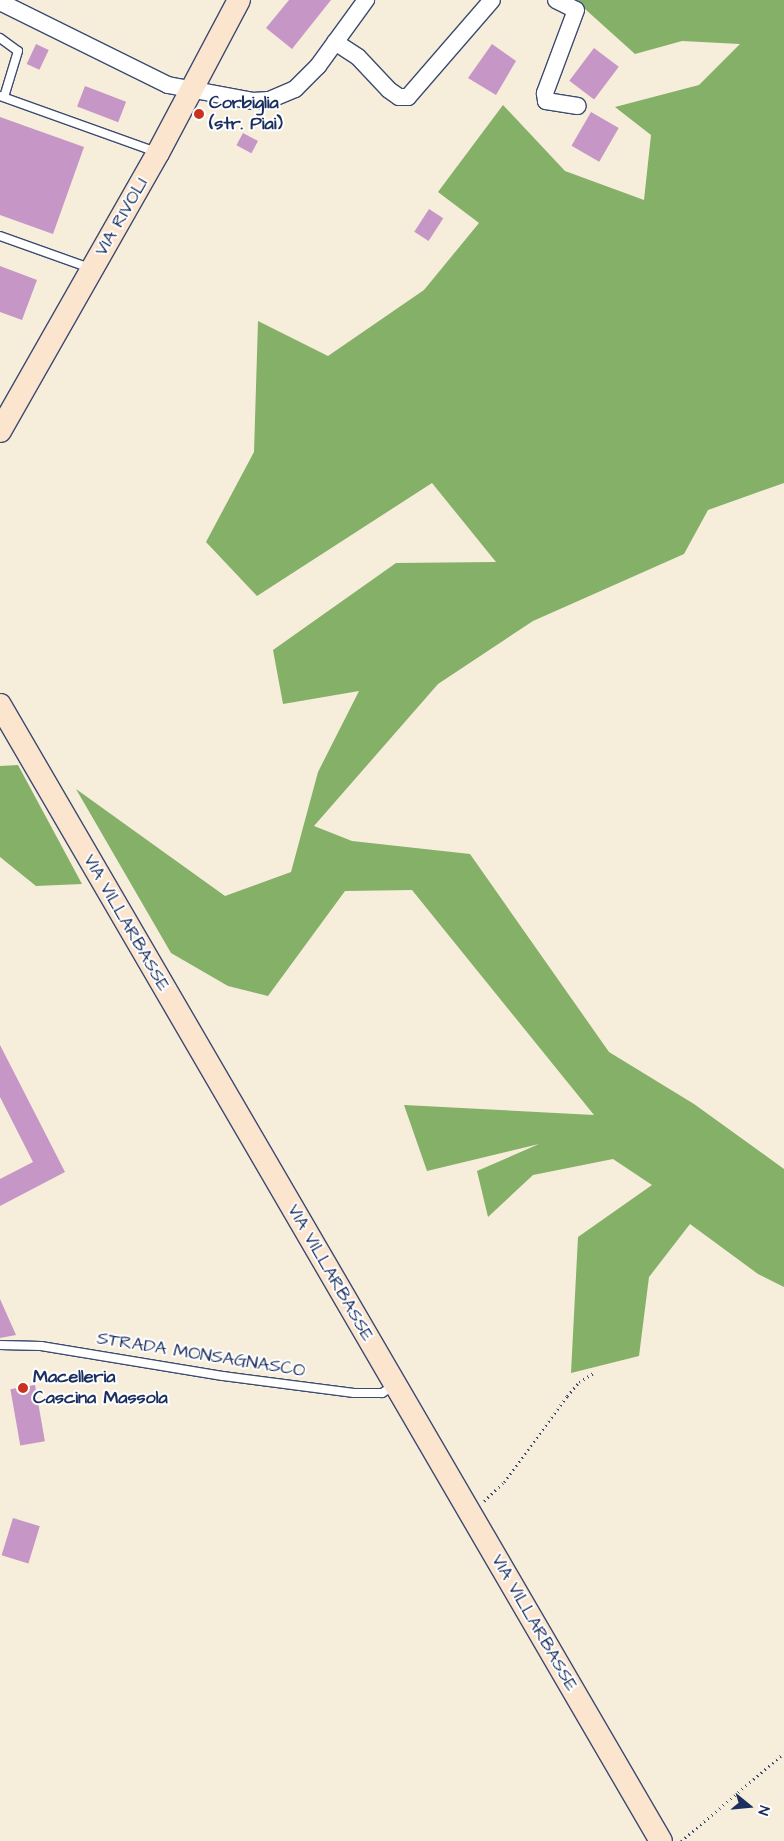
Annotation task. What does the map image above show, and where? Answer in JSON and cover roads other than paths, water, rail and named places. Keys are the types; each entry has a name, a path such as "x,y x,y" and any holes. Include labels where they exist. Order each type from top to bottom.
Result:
{"street":[{"name":"VIA RIVOLI","path":"0,431 158,153 239,0"},
{"path":"0,2 168,85 253,101 282,96 295,89 318,66 366,0"},
{"path":"335,42 358,57 399,98 408,97 492,0"},
{"path":"556,0 576,10 545,92 546,101 578,106"},
{"name":"VIA VILLARBASSE","path":"0,705 661,1841"}],"lane":[{"path":"0,38 18,51 2,96 158,153"},
{"path":"0,236 92,269"},
{"name":"STRADA MONSAGNASCO","path":"0,1345 41,1346 223,1376 354,1393 382,1393 395,1385"}],"place":[{"name":"Corbiglia (str. Piai)","path":"199,114"},
{"name":"Macelleria Cascina Massola","path":"23,1388"}]}
